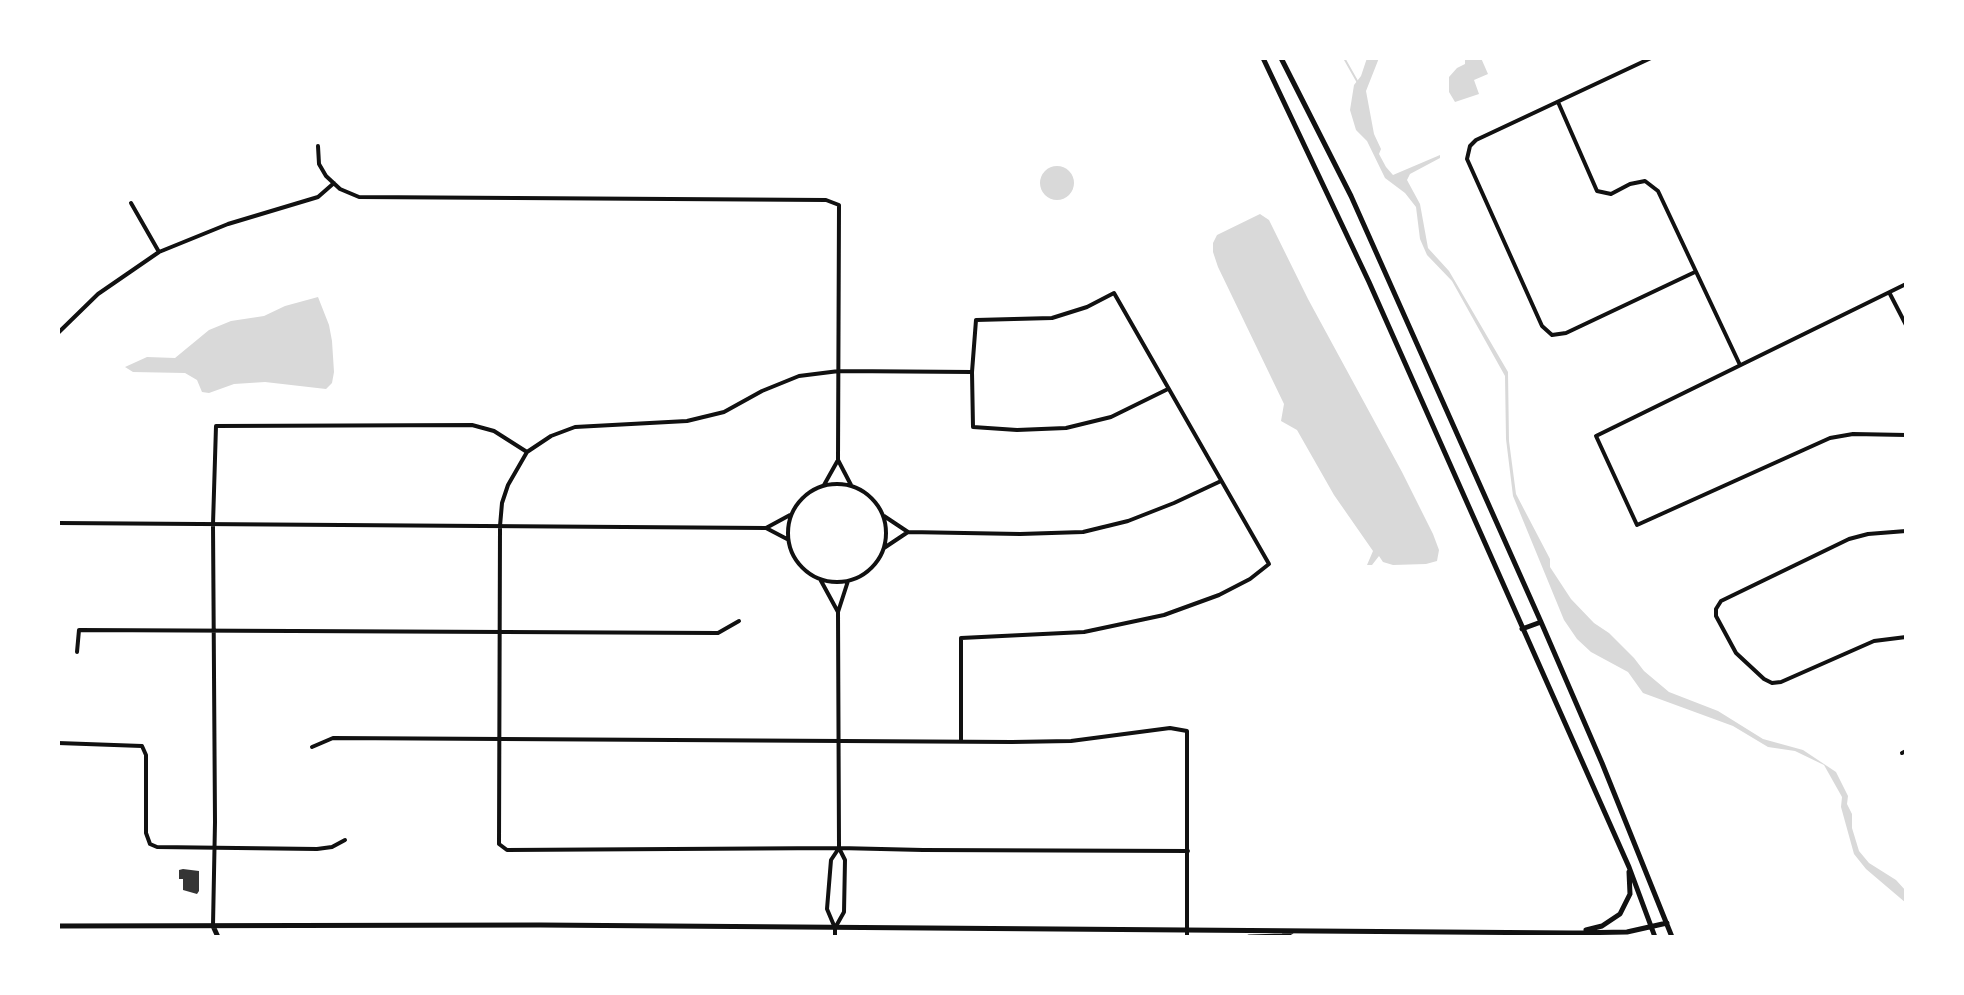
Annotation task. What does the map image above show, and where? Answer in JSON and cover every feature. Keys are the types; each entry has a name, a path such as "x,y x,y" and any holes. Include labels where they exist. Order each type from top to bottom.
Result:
{"main road":[{"path":"1263,58 1351,241 1629,867 1655,937"},
{"path":"1281,58 1357,210 1541,622 1672,937"},
{"path":"1522,629 1541,622"},
{"path":"1572,933 1602,926 1620,914 1630,894 1629,867"},
{"path":"58,926 835,928 1046,934 1294,931 1360,934 1627,932 1667,923"},
{"path":"93,926 93,937"},
{"path":"209,937 213,926"},
{"path":"213,926 218,937"},
{"path":"1249,937 1283,936 1294,931"}],"street":[{"path":"1651,58 1476,140 1470,146 1467,159 1542,326 1552,335 1566,333 1695,272"},
{"path":"1558,102 1597,191 1611,194 1637,182 1652,184 1658,191 1740,365"},
{"path":"318,146 319,164 334,183 359,197 826,200 839,205 838,460 851,485"},
{"path":"59,328 98,294 159,252 228,224 318,197 334,183"},
{"path":"131,203 159,252"},
{"path":"1906,284 1596,436 1637,525 1830,438 1853,434 1906,435"},
{"path":"961,741 961,638 1084,632 1164,615 1219,595 1250,579 1269,564 1114,293 1087,307 1052,318 976,320 972,372 973,427 1017,430 1066,428 1111,417 1168,389"},
{"path":"1890,294 1906,325"},
{"path":"972,372 839,371 799,376 762,391 724,412 687,421 575,427 551,436 527,452 508,485 502,503 500,526 499,844 507,850 839,848 1188,851"},
{"path":"213,926 213,524 216,426 472,425 494,431 527,452"},
{"path":"824,485 838,460"},
{"path":"884,516 908,532 1083,532 1128,521 1221,481"},
{"path":"766,528 790,515 803,496 824,485 851,485 876,502 884,516 884,548"},
{"path":"790,515 787,539 798,564 820,579 837,582 848,581 871,569 884,548 908,532"},
{"path":"58,523 766,528 787,539"},
{"path":"1906,531 1849,539 1721,601 1716,609 1716,616 1736,653 1772,683 1781,682 1874,641 1906,637"},
{"path":"820,579 838,612"},
{"path":"835,928 844,912 845,860 839,848 838,612 848,581"},
{"path":"77,652 79,630 718,633 739,621"},
{"path":"312,747 333,738 1071,741 1170,728 1187,731 1188,934"},
{"path":"58,743 142,746 146,755 146,833 150,844 165,848 215,850 317,849 332,847 345,840"},
{"path":"835,937 835,928 827,909 831,860 839,848"}],"shaded area":[{"path":"1367,58 1379,58 1366,91 1374,134 1381,149 1379,154 1386,167 1393,175 1440,155 1440,158 1410,174 1407,180 1420,204 1428,248 1449,271 1508,372 1509,441 1516,494 1550,559 1550,567 1571,599 1669,692 1718,711 1763,739 1803,750 1836,772 1848,796 1847,804 1859,851 1869,863 1896,880 1906,891 1906,903 1866,869 1854,854 1841,807 1842,797 1824,765 1795,751 1768,747 1733,726 1643,693 1628,672 1591,652 1564,620 1513,496 1506,439 1505,376 1452,281 1427,255 1420,239 1416,207 1405,193 1385,178 1367,141 1356,130 1350,110 1354,85 1361,76"},
{"path":"1481,58 1488,74 1474,80 1479,94 1455,102 1449,92 1449,77 1465,64 1465,59"},
{"path":"1057,166 1069,171 1074,183 1069,195 1057,200 1045,195 1040,183 1045,171"},
{"path":"1260,214 1269,220 1402,472 1433,534 1439,550 1437,561 1393,565 1383,562 1379,556 1372,565 1367,565 1373,551 1334,495 1297,430 1281,421 1284,404 1213,252 1217,235"},
{"path":"318,297 332,341 334,372 332,383 326,389 265,382 234,384 209,393 202,392 197,380 185,373 133,372 125,367 147,357 175,358 209,330 231,321 264,316 285,306"}],"building":[{"path":"179,870 199,871 197,894 183,890"}],"waterway":[{"path":"1344,58 1357,81"}]}
